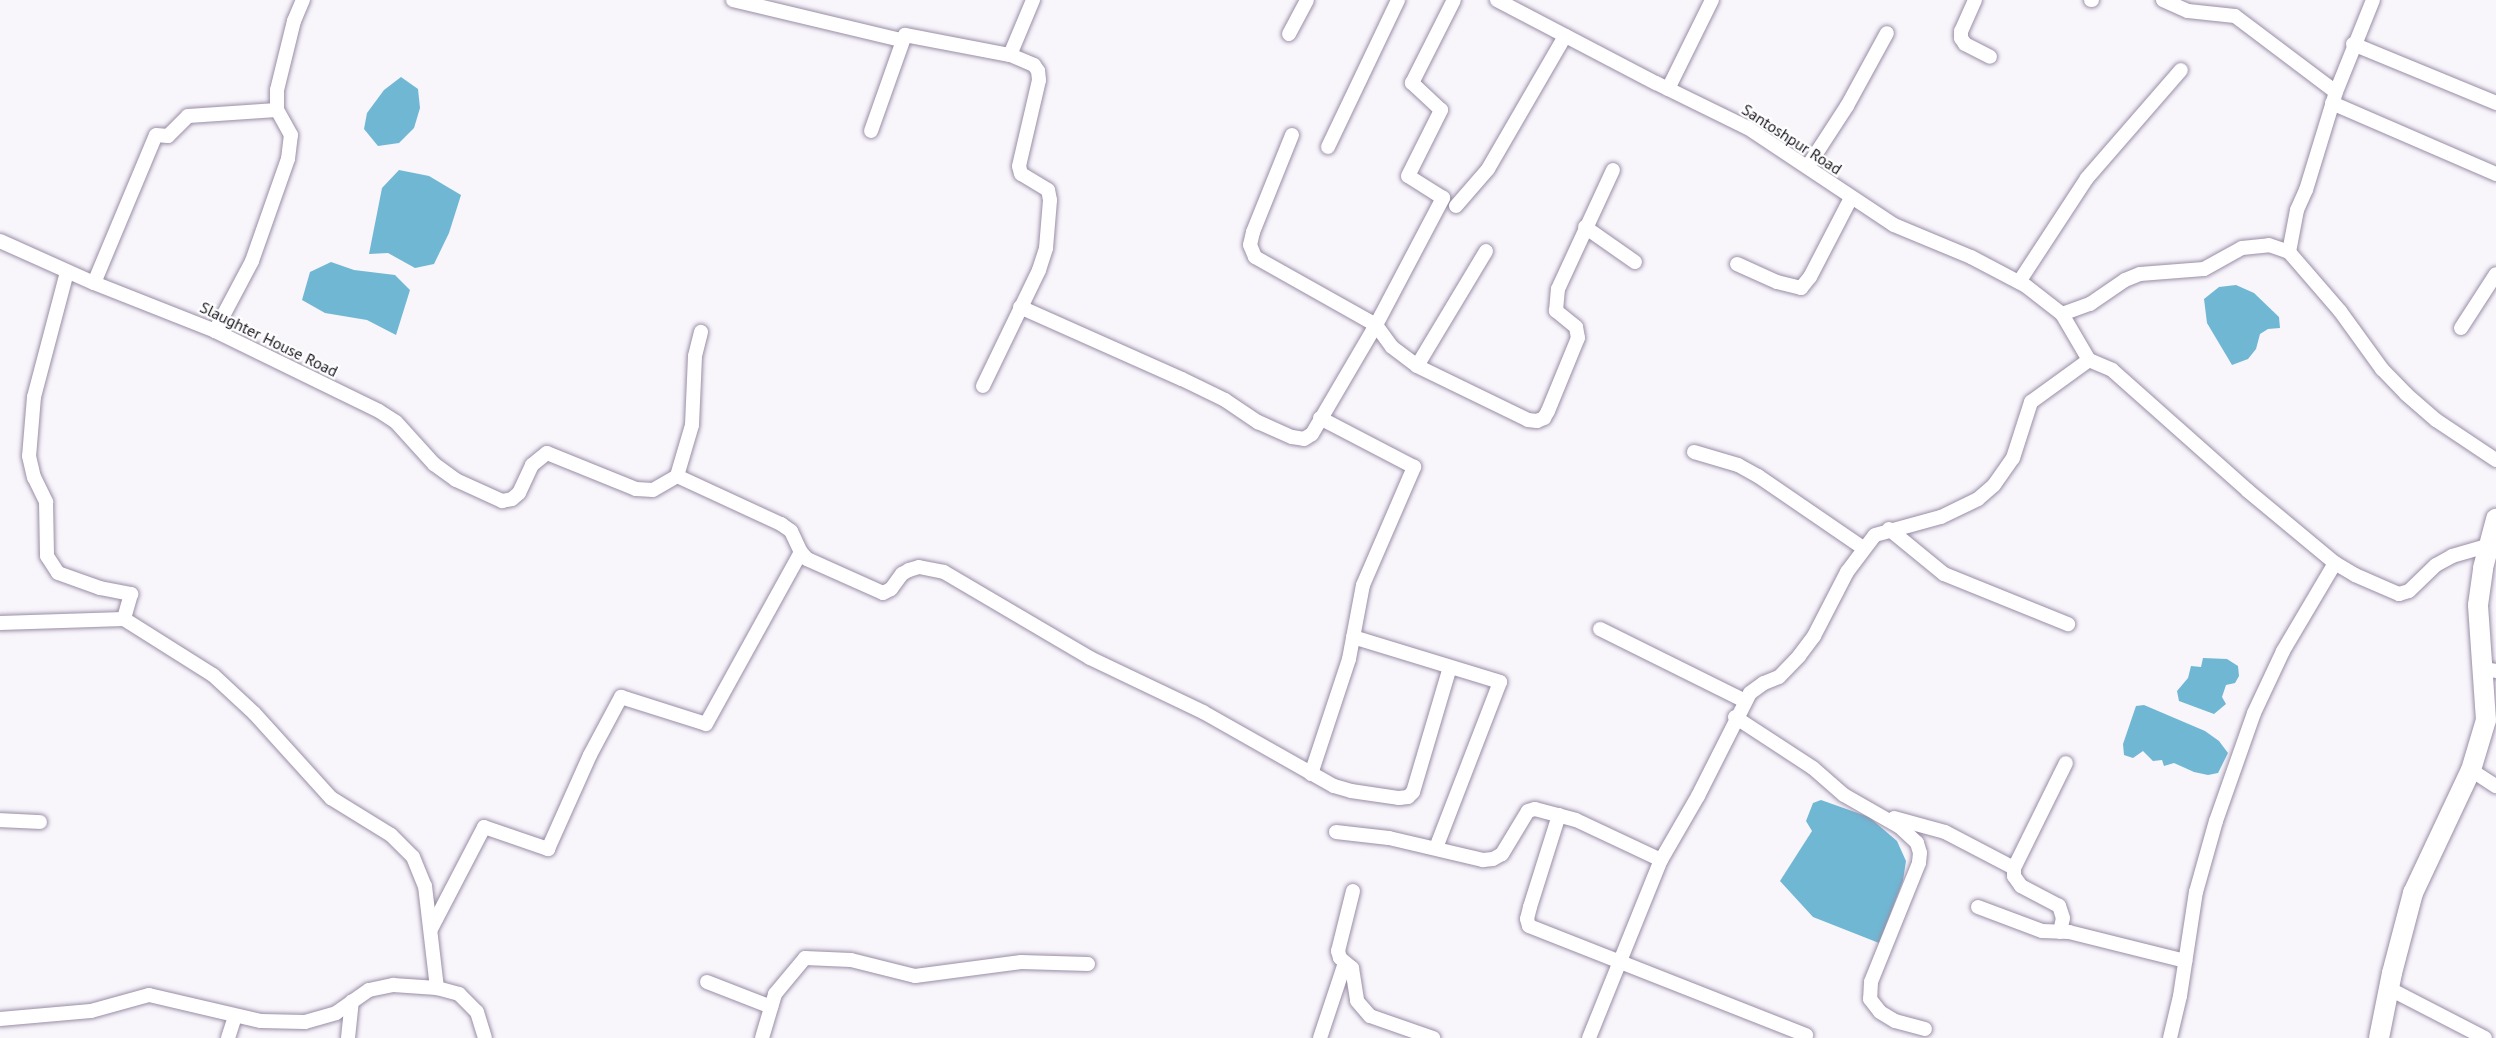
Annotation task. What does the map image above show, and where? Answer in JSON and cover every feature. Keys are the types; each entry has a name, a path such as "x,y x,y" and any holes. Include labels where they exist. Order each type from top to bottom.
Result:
{"street":[{"path":"215,331 252,261 288,159 291,135 277,110 277,90 294,21 303,0"},
{"path":"733,0 902,40"},
{"path":"1010,55 1033,0"},
{"path":"1289,34 1307,0"},
{"path":"1328,147 1398,0"},
{"path":"1020,307 1182,379 1225,400 1258,422 1292,437 1304,439 1312,434 1376,325 1443,198 1408,176 1441,110 1412,83 1454,0"},
{"name":"Santoshpur Road","path":"1497,0 1748,128 1894,225 1971,257 2019,282 2050,302 2062,314 2089,360"},
{"path":"1668,89 1712,0"},
{"path":"1975,0 1961,31 1961,38 1965,44 1990,57"},
{"path":"2163,0 2188,10 2235,16 2334,97 2496,174"},
{"path":"2289,252 2294,220 2334,97 2353,44 2373,0"},
{"path":"1808,166 1847,106 1887,33"},
{"path":"871,131 905,35 1010,55 1034,65 1038,71 1039,80 1019,166 1021,174 1045,186 1050,200 1046,248 1039,270 983,386"},
{"path":"1456,206 1488,169 1565,36"},
{"path":"2353,44 2496,103"},
{"path":"2019,282 2087,178 2181,70"},
{"path":"94,284 156,135 168,136 188,116 277,110"},
{"path":"1292,135 1253,232 1251,252 1255,257 1376,325 1392,347 1418,366 1528,420 1544,418 1578,338 1576,327 1560,317 1555,304 1558,289 1613,170"},
{"path":"1737,264 1777,282 1801,288 1810,278 1851,198"},
{"path":"1585,227 1635,262"},
{"name":"Slaughter House Road","path":"0,241 94,284 215,331 379,411 396,422 434,464 449,475 502,501 512,499 519,493 532,465 538,457 547,453 636,489 653,490 676,476"},
{"path":"2062,314 2090,304 2125,280 2140,274 2204,269 2228,255 2253,245 2269,246 2289,252 2340,311 2382,369 2406,394 2436,420 2496,460"},
{"path":"1418,366 1486,251"},
{"path":"67,272 34,397 29,456 34,477 46,502 47,556 58,573 100,588 131,594 124,619"},
{"path":"2461,328 2496,274"},
{"path":"701,332 695,356 692,425 676,476 781,524 791,531 807,559 883,593 888,592 902,573 909,570 919,567 944,572 1090,658 1203,712 1311,774 1351,791 1407,797 1413,792 1420,777 1450,667"},
{"path":"1589,1038 1660,860 1698,796 1735,717 1750,693 1764,682 1779,677 1799,656 1863,548 1875,535 1888,529 1941,517 1978,499 1994,485 2013,458 2031,402 2089,360 2112,370 2335,563 2399,594 2409,591 2436,565 2452,556 2488,546"},
{"path":"1311,774 1349,659 1363,585 1414,468 1320,418"},
{"path":"1694,452 1732,463 1758,476 1863,548"},
{"path":"2379,1038 2388,988 2413,893 2471,770 2486,720 2490,670 2478,605 2488,546 2496,519"},
{"path":"1888,529 1944,574 2068,624"},
{"path":"431,929 484,827 548,849 590,755 621,697 706,724 801,552"},
{"path":"2170,1038 2202,872 2216,821 2254,713 2283,651 2335,563"},
{"path":"0,623 124,619 213,675 254,713 331,798 391,835 413,857 425,886 437,988"},
{"path":"1600,629 1745,701"},
{"path":"1353,637 1500,682 1436,848"},
{"path":"1735,717 1812,768 1844,795 1879,814 1910,835 1920,853 1919,863 1871,982 1870,999 1880,1012 1895,1021 1925,1029"},
{"path":"2060,932 2063,918 2059,906 2016,881 2014,868 2066,763"},
{"path":"2471,770 2496,786"},
{"path":"1336,832 1389,838 1483,860 1493,859 1502,854 1528,811 1542,810 1559,815 1660,860"},
{"path":"1879,814 1945,832 2014,868"},
{"path":"1559,815 1527,919 1529,926 1806,1035"},
{"path":"0,820 40,822"},
{"path":"1353,891 1338,951 1345,963 1352,968 1357,1001 1363,1011 1370,1016 1433,1038"},
{"path":"1978,907 2028,928 2117,942 2185,961"},
{"path":"762,1038 775,994 806,958 851,960 915,976 1021,962 1088,964"},
{"path":"1320,1038 1345,963"},
{"path":"707,982 771,1006"},
{"path":"0,1019 91,1011 149,996 235,1017 261,1021 305,1022 329,1016 378,986 437,988 459,994 473,1005 485,1038"},
{"path":"2388,988 2485,1038"},
{"path":"348,1038 352,1001"},
{"path":"228,1038 235,1017"}],"water":[{"path":"401,77 418,89 420,108 414,128 399,143 378,146 364,129 367,113 384,90"},
{"path":"399,170 429,176 461,195 449,233 434,264 415,268 388,253 369,254 382,188"},
{"path":"331,262 354,270 395,275 410,290 396,335 367,320 325,313 302,300 310,272"},
{"path":"2236,285 2254,293 2279,317 2280,328 2268,329 2260,334 2256,349 2248,359 2232,365 2207,323 2204,299 2219,287"},
{"path":"2203,658 2227,659 2238,666 2239,676 2235,683 2226,685 2222,697 2226,704 2214,714 2179,701 2177,691 2188,678 2191,666 2201,667"},
{"path":"2144,705 2205,731 2219,741 2228,753 2218,773 2208,775 2194,772 2174,763 2164,766 2162,760 2153,761 2143,751 2133,758 2124,755 2123,744 2136,706"},
{"path":"1821,800 1869,817 1897,841 1906,861 1903,881 1879,943 1813,917 1780,881 1812,831 1806,821 1813,803"}]}
